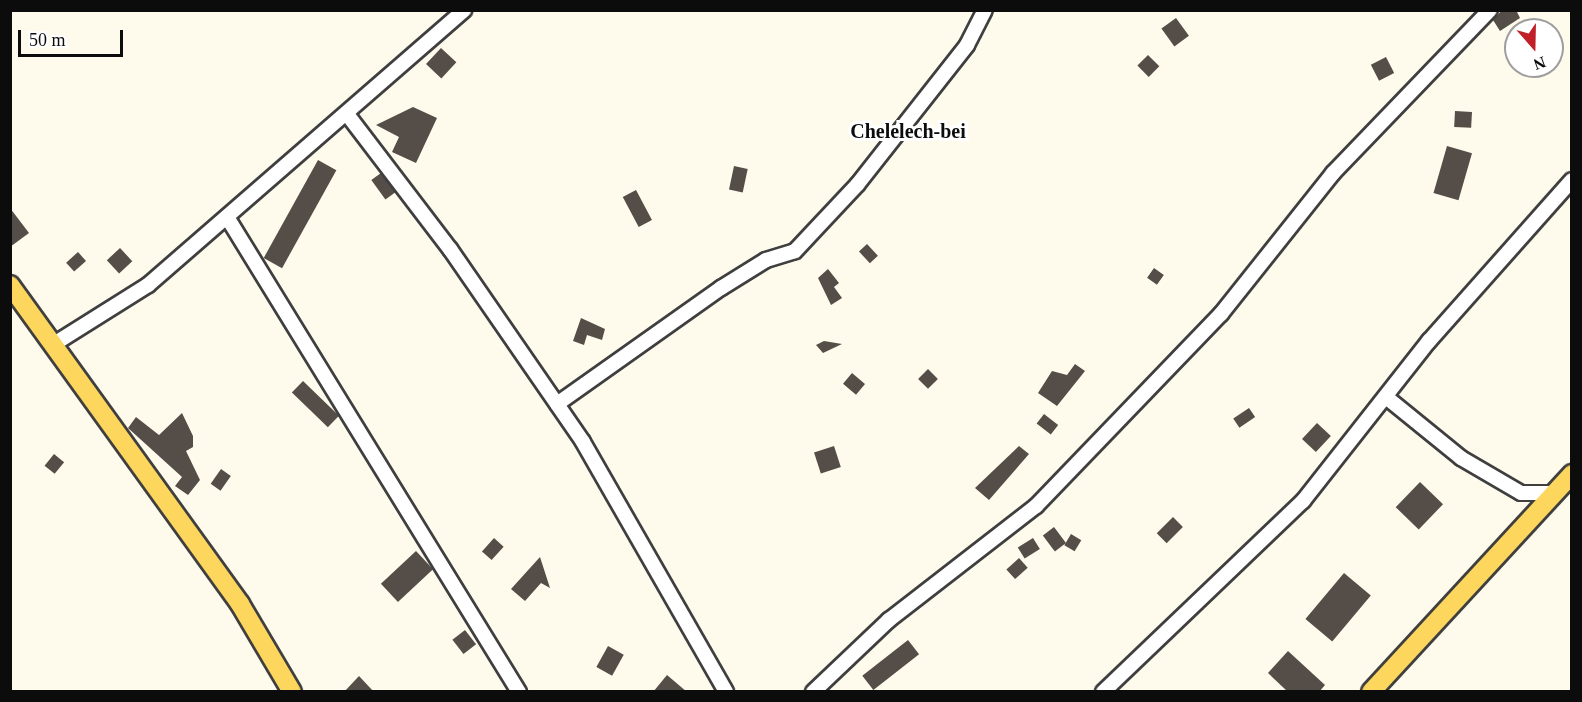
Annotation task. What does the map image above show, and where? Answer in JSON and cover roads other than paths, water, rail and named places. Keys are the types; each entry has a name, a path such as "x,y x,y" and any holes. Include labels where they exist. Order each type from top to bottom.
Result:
{"main road":[{"path":"10,285 240,604 292,692"},
{"path":"1371,692 1572,474"}],"street":[{"path":"54,344 148,285 464,10"},
{"path":"557,404 711,295 766,260 795,251 857,185 967,45 985,10"},
{"path":"813,692 889,620 1036,506 1221,314 1333,173 1490,10"},
{"path":"347,114 557,404 726,692"},
{"path":"1103,692 1303,501 1386,397 1572,180"},
{"path":"227,217 519,692"},
{"path":"1386,397 1461,458 1521,493 1555,493"}],"district":[{"name":"Chelelech-bei","path":"908,131"}]}
